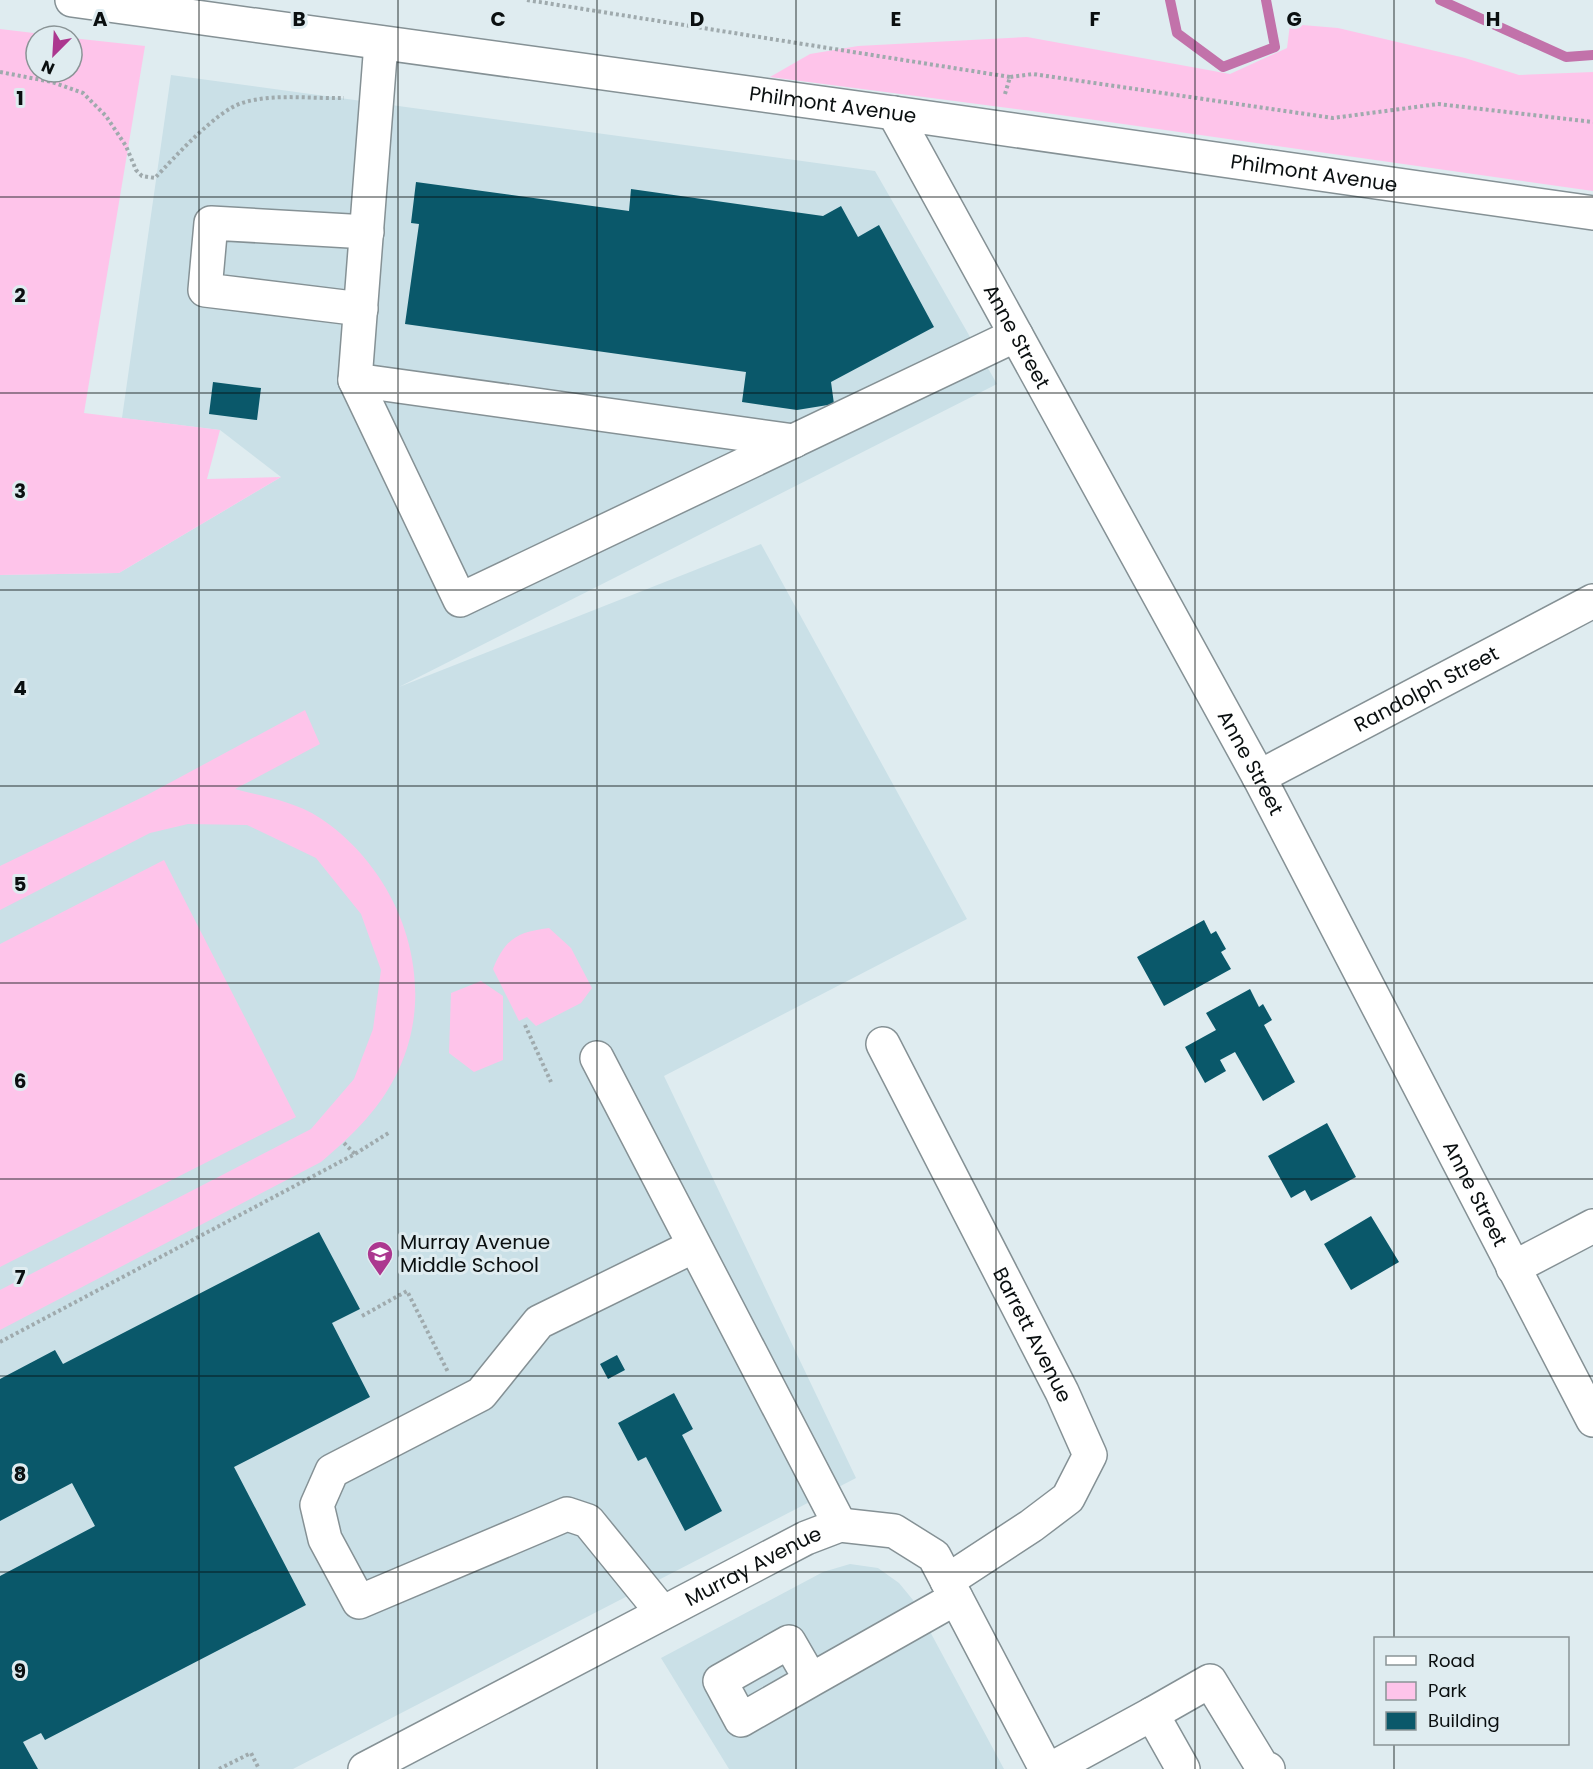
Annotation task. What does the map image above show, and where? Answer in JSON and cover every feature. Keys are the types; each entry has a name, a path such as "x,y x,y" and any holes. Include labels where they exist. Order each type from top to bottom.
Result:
{"street":[{"name":"Philmont Avenue","path":"72,0 894,113 1593,213"},
{"path":"381,43 355,380 460,600 1016,335"},
{"name":"Anne Street","path":"894,113 1259,777 1593,1420"},
{"path":"361,309 205,290 211,223 367,232"},
{"path":"355,380 794,441"},
{"name":"Randolph Street","path":"1259,777 1593,601"},
{"name":"Barrett Avenue","path":"883,1044 1062,1392 1090,1455 1068,1498 952,1589"},
{"path":"597,1058 840,1525"},
{"path":"1513,1268 1593,1226"},
{"path":"662,1612 588,1521 567,1514 358,1602 325,1539 317,1505 332,1471 481,1394 539,1322 694,1246"},
{"name":"Murray Avenue","path":"365,1769 806,1538 840,1525 894,1531 934,1556 1046,1769"},
{"path":"811,1680 952,1589"},
{"path":"1051,1769 1210,1681 1263,1768 1268,1769"},
{"path":"1152,1714 1183,1769"}],"path":[{"path":"527,0 1010,77 1033,74 1333,118 1438,104 1593,122"},
{"path":"0,72 52,82 82,93 106,116 126,146 136,170 142,176 154,178 183,149 240,104 263,99 377,98"},
{"path":"1004,98 1010,77"},
{"path":"525,1025 551,1082"},
{"path":"0,1342 355,1154 390,1132"},
{"path":"344,1143 355,1154"},
{"path":"362,1316 407,1291 448,1372"},
{"path":"219,1769 251,1753 259,1769"}],"shaded area":[{"name":"Murray Avenue Middle School","path":"171,75 875,171 997,384 399,687 761,544 967,919 664,1076 856,1478 293,1769 0,1769 0,575 119,573 281,477 220,430 122,418"},
{"path":"850,1564 878,1568 899,1583 913,1600 1004,1769 729,1769 661,1658 823,1572"}],"green space":[{"path":"1290,24 1338,28 1465,58 1519,75 1593,72 1593,191 1032,111 770,77 810,54 858,46 1027,37 1230,74 1287,48"},
{"path":"0,29 24,32 24,84 84,84 84,39 145,46 84,413 220,430 207,479 281,477 119,573 0,575"},
{"path":"305,710 320,744 235,789 289,803 320,818 348,840 372,867 391,897 405,930 413,964 415,1000 411,1035 399,1069 384,1096 365,1120 321,1162 0,1330 0,1290 311,1129 354,1079 373,1029 381,970 361,914 316,858 247,825 188,824 150,833 0,910 0,866 147,795"},
{"path":"164,860 296,1117 0,1267 0,944"},
{"path":"549,928 571,948 592,988 581,1003 536,1026 527,1017 519,1021 493,969 502,950 514,939 528,932"},
{"path":"481,981 503,996 503,1060 474,1072 449,1053 451,993"}],"building":[{"path":"416,182 629,211 631,189 823,216 841,206 858,237 879,225 934,327 831,382 834,404 797,410 742,402 746,372 405,324 419,224 411,223"},
{"path":"213,382 261,388 257,420 209,414"},
{"path":"1204,920 1211,934 1216,931 1226,949 1221,952 1231,969 1164,1006 1137,957"},
{"path":"1250,989 1259,1007 1263,1004 1272,1020 1264,1025 1295,1082 1263,1101 1235,1052 1220,1060 1226,1071 1205,1083 1185,1047 1216,1030 1206,1013"},
{"path":"1327,1123 1356,1177 1311,1201 1305,1190 1291,1198 1268,1156"},
{"path":"1371,1216 1399,1262 1351,1290 1324,1244"},
{"path":"319,1232 360,1309 332,1323 370,1397 234,1467 306,1605 45,1740 41,1733 23,1742 38,1769 0,1769 0,1576 95,1526 72,1483 0,1521 0,1379 55,1350 63,1364"},
{"path":"617,1355 625,1370 608,1379 600,1364"},
{"path":"674,1393 693,1429 682,1435 722,1511 685,1531 646,1457 638,1461 618,1423"}],"waterway":[{"path":"1170,0 1177,33 1223,67 1275,47 1266,0"},
{"path":"1440,0 1566,57 1593,55"}],"place":[{"name":"Murray Avenue Middle School","path":"380,1277"}]}
